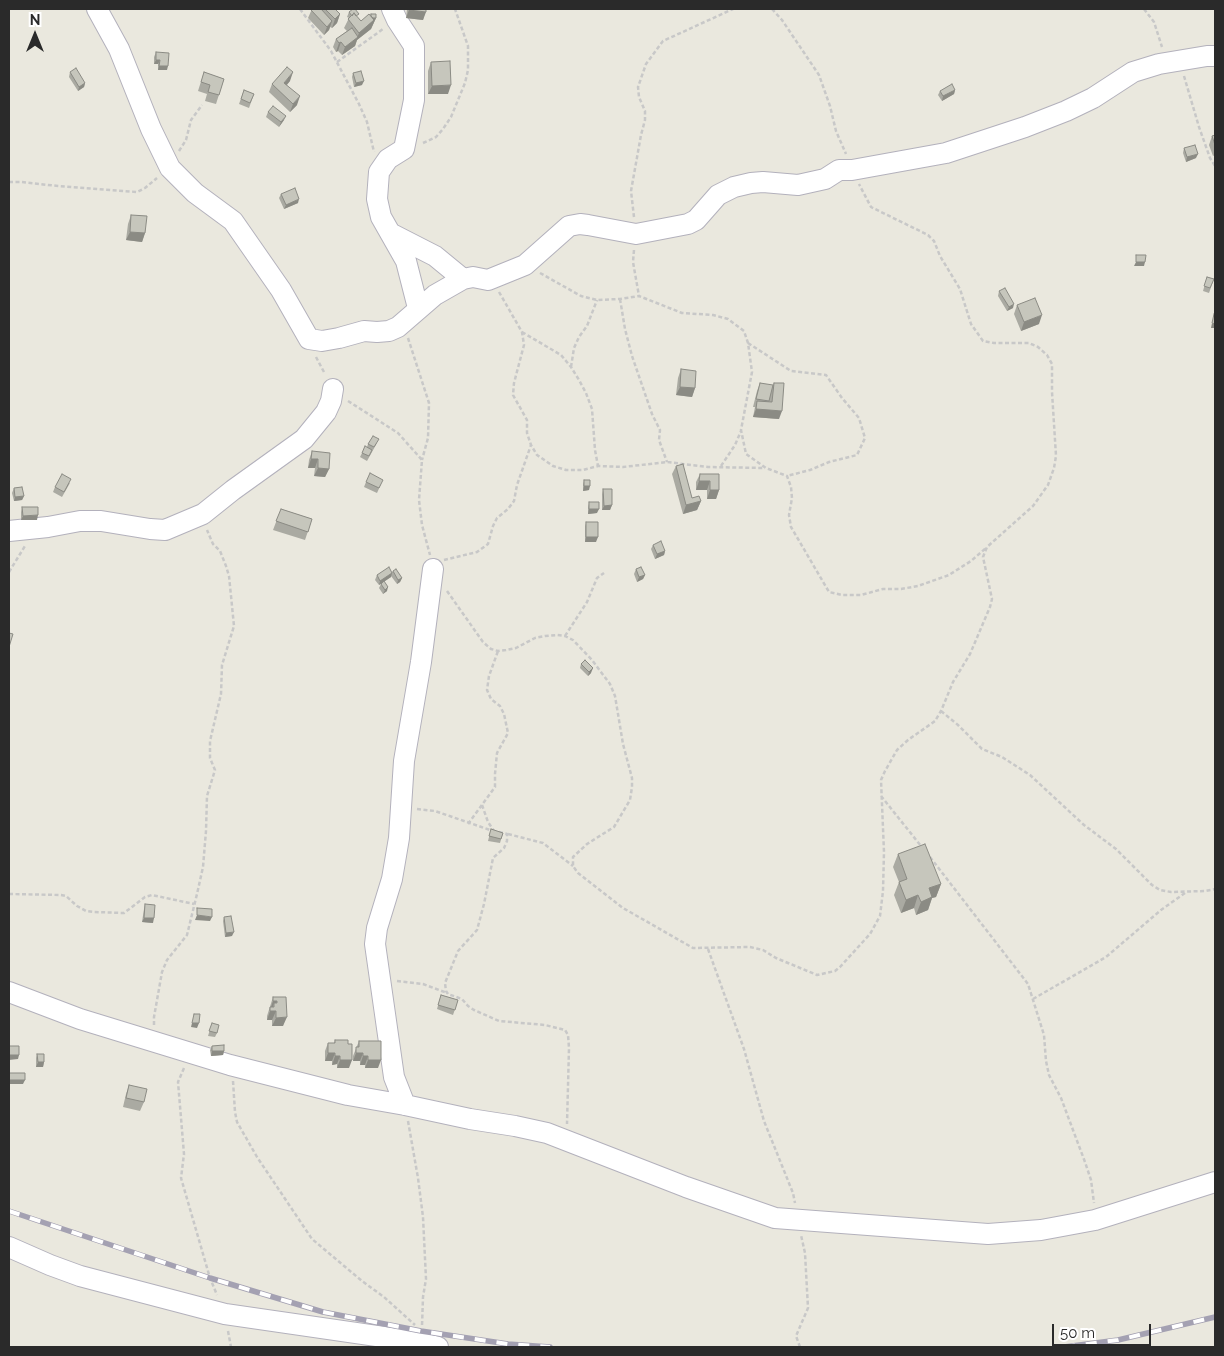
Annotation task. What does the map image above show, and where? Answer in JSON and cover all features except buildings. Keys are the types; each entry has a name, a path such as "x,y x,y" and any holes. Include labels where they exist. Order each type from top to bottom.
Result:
{"street":[{"path":"97,9 118,49 151,129 170,168 195,193 233,221 281,290 309,340 322,341 364,330 389,331 398,327 435,295 463,279 473,277 488,280 525,265 569,226 580,224 636,234 688,224 696,220 718,195 734,187 763,182 798,185 824,179 840,170 852,170 946,153 1024,127 1093,98 1133,72 1173,62 1215,56"},
{"path":"395,14 414,46 414,100 404,149 388,159 379,172 378,199 380,217 392,234 406,261 412,313"},
{"path":"392,234 435,256 463,279"},
{"path":"9,531 87,521 101,521 165,530 203,514 304,439 326,412 331,401 333,389"},
{"path":"405,1105 394,1077 375,944 377,928 393,871 399,838 404,762 422,654 432,566"},
{"path":"9,992 80,1019 230,1065 348,1095 547,1133 686,1187 776,1218 988,1234 1042,1230 1095,1220 1215,1182"},
{"path":"9,1247 80,1276 225,1314 418,1342 438,1347"}],"path":[{"path":"300,9 331,51 367,122 379,172"},
{"path":"404,149 436,137 451,116 465,83 468,70 468,46 455,9"},
{"path":"639,296 633,262 636,234 631,191 645,120 645,111 639,97 638,88 646,64 663,41 733,9"},
{"path":"772,9 782,20 819,75 830,106 836,131 852,170 871,207 928,235 934,241 940,256 960,289 971,324 983,341 994,343 1029,343 1038,347 1047,355 1052,364 1056,447 1054,468 1048,485 1033,506 971,561 949,575 918,586 901,590 882,589 861,595 842,595 829,592 791,526 789,515 792,498 791,486 787,476"},
{"path":"1144,9 1154,22 1173,62 1210,158 1215,166"},
{"path":"337,62 395,14"},
{"path":"9,182 138,192 170,168 186,140 191,120 202,104"},
{"path":"525,265 581,296 598,300 620,300 639,296 682,313 713,315 728,319 744,331 748,342 752,372 741,430 735,446 721,466"},
{"path":"488,280 498,290 522,332 524,345 513,394 527,420 527,433 531,445 537,455 553,466 566,470 582,470 598,466 623,467 667,462 708,467 766,468"},
{"path":"571,367 574,348 587,326 598,300"},
{"path":"620,300 632,356 652,414 660,430 659,440 667,462"},
{"path":"412,313 407,337 429,403 428,438 422,460 419,500 422,525 432,566 482,642 491,649 498,651 516,648 535,638 545,636 557,634 565,636 573,640 580,647 610,684 616,696 623,744 632,778 630,800 614,827 587,844 573,857 573,866"},
{"path":"522,332 561,355 571,367 586,393 592,409 598,466"},
{"path":"309,340 333,389 356,407 398,434 415,450 422,460"},
{"path":"741,430 746,454 766,468 787,476 810,470 829,462 858,455 864,438 859,418 826,375 791,371 748,342"},
{"path":"432,566 478,552 488,544 497,518 508,509 514,500 517,485 531,445"},
{"path":"159,1043 154,1025 154,1017 162,972 167,960 187,935 202,867 207,796 215,770 210,758 210,741 221,694 222,665 234,626 229,576 220,551 209,534 203,514"},
{"path":"9,572 18,555 38,528"},
{"path":"401,805 412,809 435,811 468,824 543,844 630,912 693,948 750,947 762,950 817,976 836,971 870,934 880,916 884,852 880,780 897,750 935,721 953,682 970,654 992,599 983,557 987,547"},
{"path":"565,636 587,602 598,578 604,573"},
{"path":"468,824 496,788 497,753 508,733 504,714 487,690 489,676 498,651"},
{"path":"941,711 982,749 1002,757 1030,776 1084,825 1116,849 1152,885 1160,890 1187,892 1215,889"},
{"path":"880,795 924,849"},
{"path":"482,805 488,822 494,831"},
{"path":"448,994 445,986 447,978 458,951 477,930 487,894 491,863 493,858 504,848 507,834"},
{"path":"930,857 1028,984 1044,1035 1049,1075 1062,1098 1091,1180 1095,1220"},
{"path":"1033,999 1106,957 1161,910 1187,892"},
{"path":"9,894 66,896 77,906 86,911 94,912 124,913 145,897 152,895 194,904"},
{"path":"708,949 744,1049 764,1121 793,1193 804,1253 808,1308 796,1336 800,1347"},
{"path":"379,973 391,979 423,984 462,999 474,1010 499,1021 545,1025 565,1030 568,1035 569,1048 568,1141"},
{"path":"190,1053 178,1082 184,1154 180,1178 210,1278 225,1314 231,1347"},
{"path":"230,1065 237,1122 257,1157 312,1239 384,1297 421,1331 426,1280 423,1217 405,1105"}],"railway":[{"path":"9,1211 210,1278 323,1312 421,1331 508,1344 550,1347"},
{"path":"1064,1347 1118,1340 1215,1317"}]}
